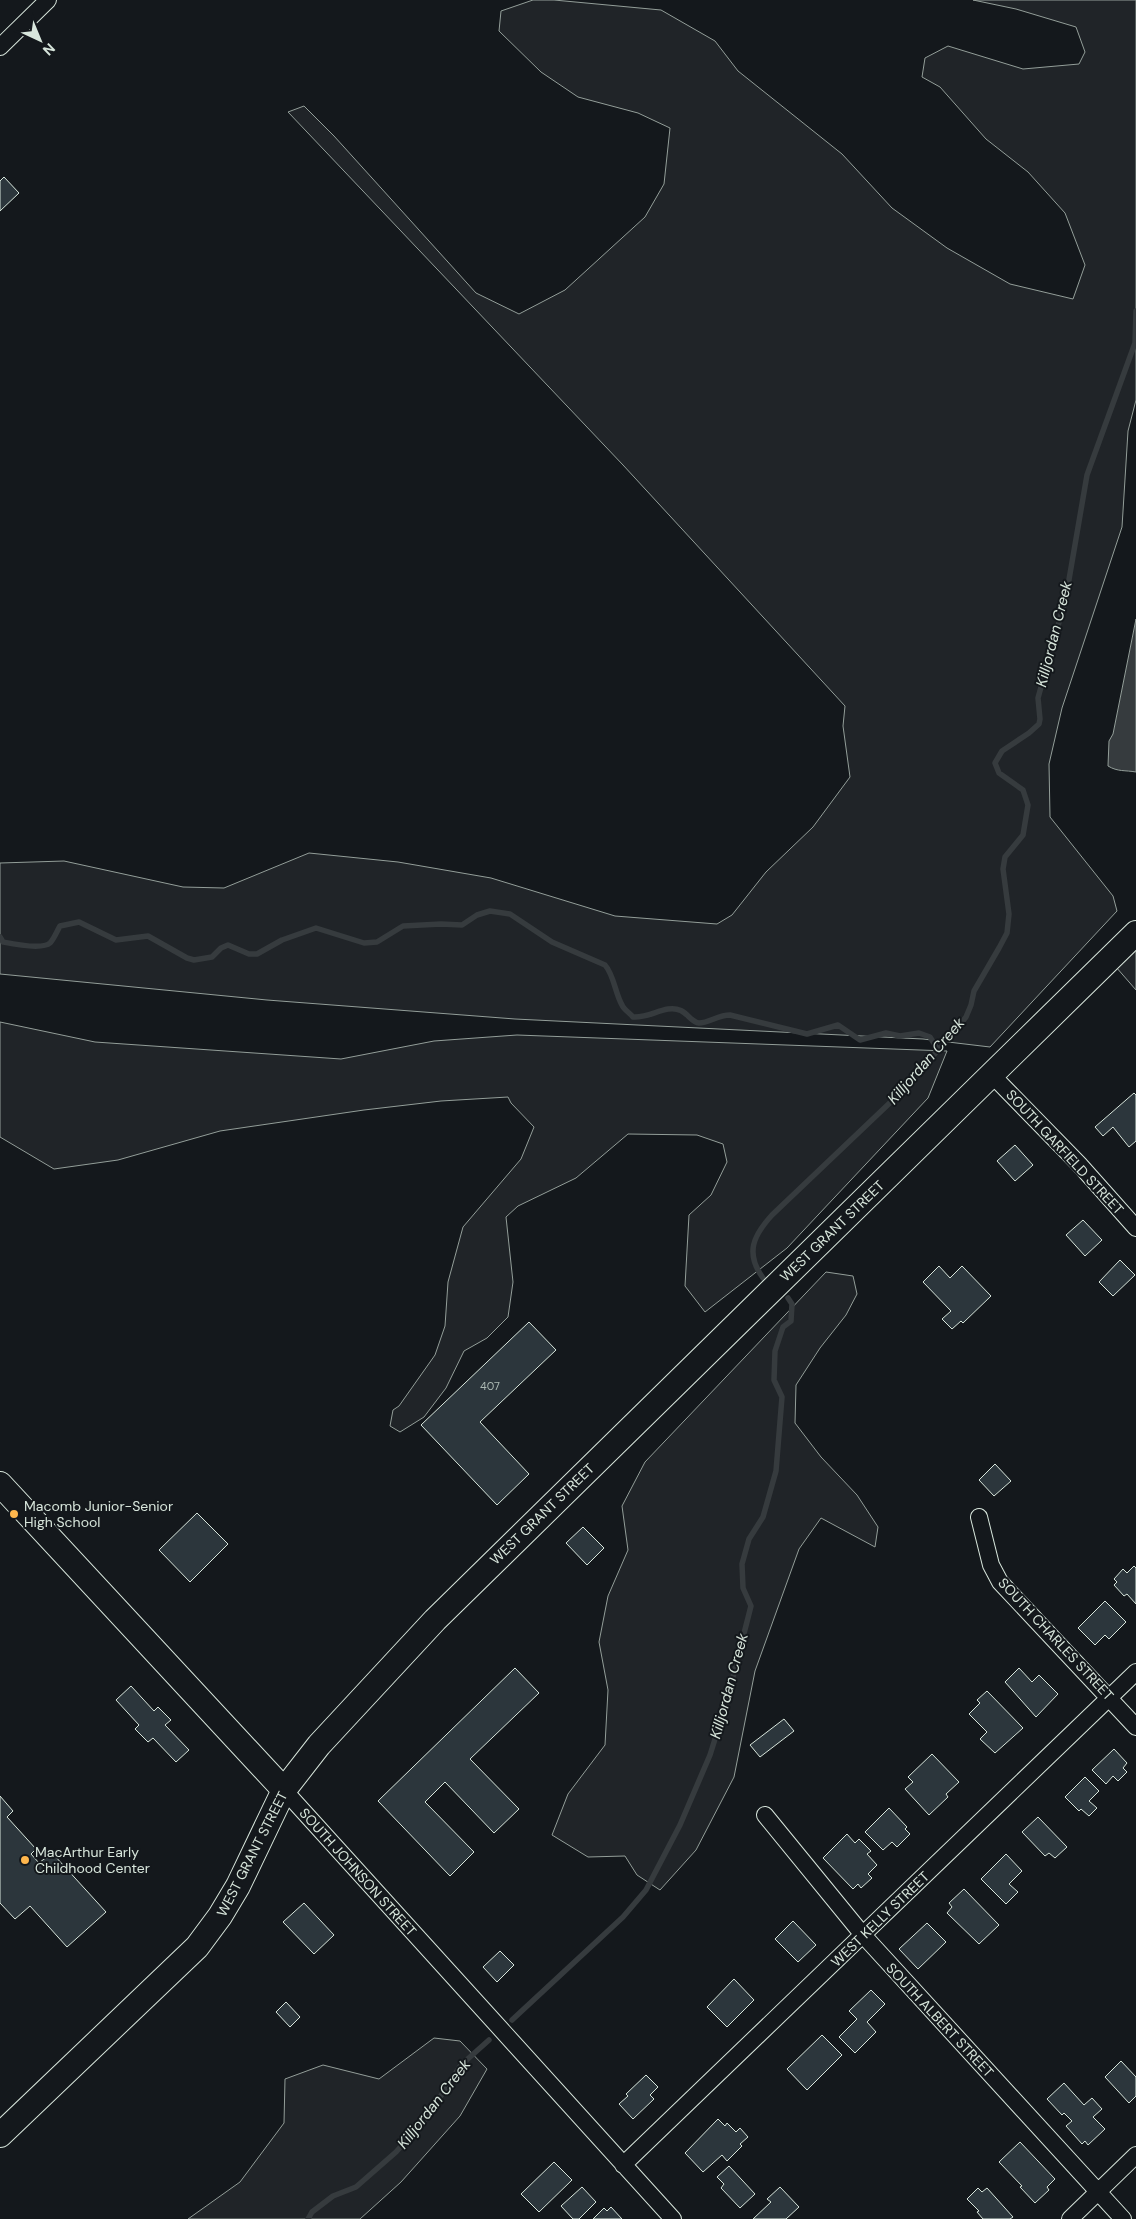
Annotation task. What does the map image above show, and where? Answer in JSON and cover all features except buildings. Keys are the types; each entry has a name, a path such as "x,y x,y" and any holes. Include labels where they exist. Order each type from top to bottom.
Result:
{"main road":[{"name":"WEST GRANT STREET","path":"0,2135 209,1932 238,1886 284,1790 319,1746 441,1614 1136,933"},
{"name":"SOUTH JOHNSON STREET","path":"0,1484 284,1790"}],"street":[{"path":"0,47 48,0"},
{"name":"SOUTH GARFIELD STREET","path":"992,1076 1073,1158 1136,1228"},
{"name":"SOUTH CHARLES STREET","path":"979,1517 991,1565 1000,1582 1136,1726"},
{"name":"WEST KELLY STREET","path":"623,2165 1136,1672"},
{"name":"SOUTH JOHNSON STREET","path":"284,1790 673,2219"},
{"name":"SOUTH ALBERT STREET","path":"765,1815 863,1935 1123,2219"},
{"path":"1070,2219 1136,2155"}],"shaded area":[{"path":"533,0 554,0 661,10 715,41 738,71 842,154 892,208 947,248 1010,284 1073,299 1085,265 1065,213 1028,172 986,139 940,87 922,77 925,58 948,46 1023,69 1079,64 1085,52 1076,27 1016,9 973,0 1136,0 1136,400 1128,431 1122,527 1062,708 1049,764 1050,817 1113,896 1117,911 990,1047 923,1039 515,1019 267,1000 0,974 0,863 64,861 183,887 224,888 309,853 398,862 491,878 615,916 717,924 732,915 766,872 813,827 850,777 843,726 845,706 623,465 288,112 304,106 334,136 476,293 519,314 565,290 645,217 664,184 670,128 638,113 578,97 541,72 499,31 501,11"},
{"path":"1136,619 1136,772 1118,770 1108,766 1109,741 1113,734"},
{"path":"1136,933 1136,990 1109,959"},
{"path":"0,1022 95,1042 341,1059 434,1041 517,1035 947,1051 928,1098 787,1248 705,1312 685,1286 689,1215 711,1195 727,1162 723,1144 697,1135 628,1134 576,1178 518,1206 506,1217 513,1282 508,1317 487,1338 464,1351 446,1388 424,1417 400,1432 390,1426 393,1410 399,1406 435,1355 445,1326 448,1282 463,1227 521,1159 534,1127 511,1103 508,1097 441,1101 364,1110 220,1131 118,1160 54,1169 0,1137"},
{"path":"826,1272 853,1276 857,1294 846,1315 820,1348 796,1385 795,1423 821,1457 857,1495 878,1527 875,1547 821,1518 799,1549 755,1671 734,1777 696,1850 660,1890 637,1875 625,1856 588,1857 552,1835 568,1794 605,1745 608,1690 599,1642 608,1596 628,1550 622,1506 645,1462"},
{"path":"434,2038 460,2041 487,2069 460,2116 401,2182 360,2219 188,2219 240,2182 284,2123 285,2079 323,2065 379,2079"}],"waterway":[{"name":"Killjordan Creek","path":"763,1278 757,1269 753,1253 760,1230 772,1215 896,1097 949,1038 966,1017 974,991 1007,933 1009,914 1003,869 1005,857 1023,835 1028,805 1023,790 999,773 995,763 1002,751 1039,724 1038,698 1066,597 1087,475 1135,343 1136,311"},
{"path":"0,937 3,942 41,946 50,943 60,926 79,922 116,940 148,936 194,960 212,957 221,948 228,945 249,954 257,954 282,940 316,928 364,943 377,942 403,926 462,925 477,915 490,911 510,914 552,942 605,965 623,1007 633,1017 674,1009 683,1012 699,1023 730,1015 807,1034 838,1025 860,1040 886,1033 900,1036 919,1033 930,1037 938,1050"},
{"name":"Killjordan Creek","path":"512,2020 623,1917 646,1890 680,1825 710,1755 726,1704 751,1606 743,1588 742,1564 749,1539 763,1517 776,1471 782,1397 774,1380 775,1351 783,1327 791,1321 792,1304 788,1298"},
{"name":"Killjordan Creek","path":"308,2219 312,2212 333,2196 356,2187 396,2152 427,2117 461,2065 489,2040"}],"place":[{"name":"Macomb Junior-Senior High School","path":"14,1514"},
{"name":"MacArthur Early Childhood Center","path":"25,1860"}]}
